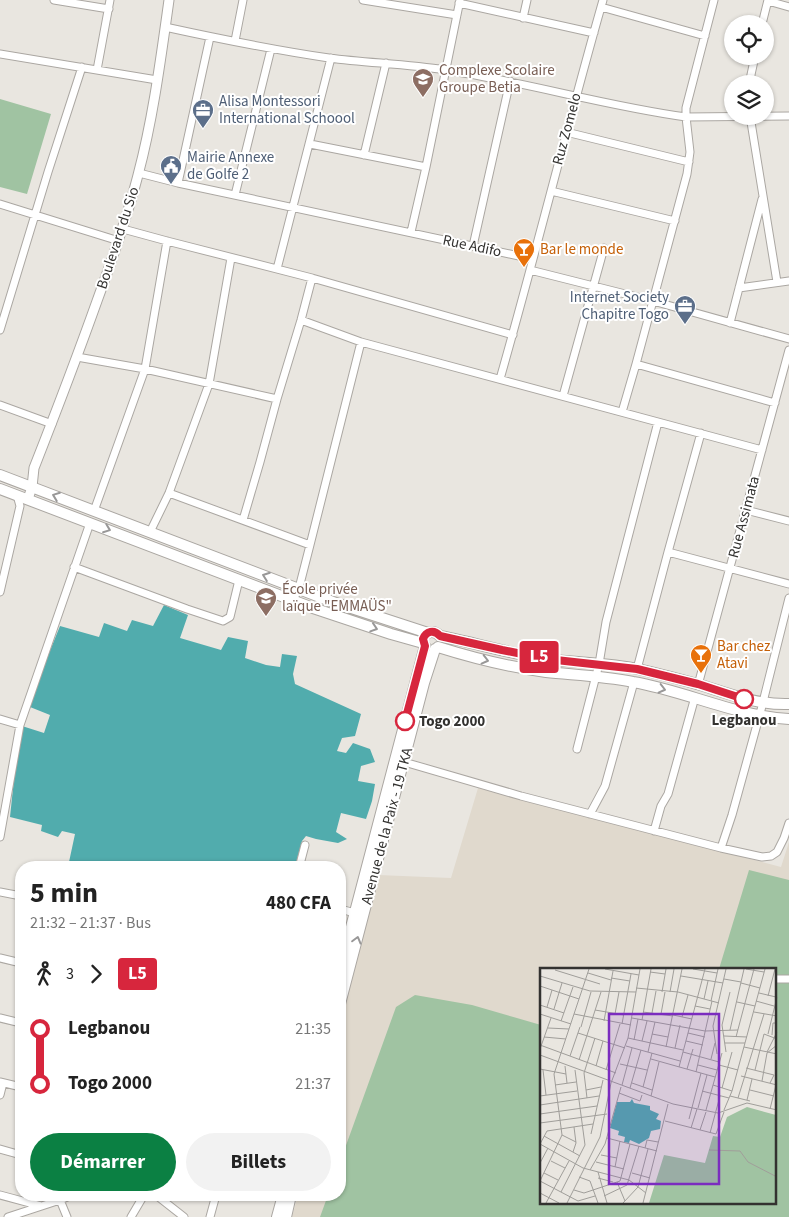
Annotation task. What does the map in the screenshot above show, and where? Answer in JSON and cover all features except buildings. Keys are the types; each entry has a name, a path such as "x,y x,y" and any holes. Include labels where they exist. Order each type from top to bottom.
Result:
{"main road":[{"path":"0,475 333,602 428,633 435,632 440,636 547,659 637,669 698,684 744,699 763,703 789,704"},
{"path":"0,489 337,616 430,646 520,668 634,682 695,697 759,716 789,719"},
{"path":"346,945 430,646 424,637 428,633"},
{"path":"430,646 441,642 440,636"},
{"name":"Avenue de la Paix - 19 TKA","path":"346,968 404,762 426,676 430,646"},
{"path":"277,1217 281,1201"},
{"path":"286,1217 290,1201"}],"street":[{"path":"54,0 109,10"},
{"path":"97,70 110,0"},
{"name":"Boulevard du Sio","path":"28,499 32,487 34,468 119,241 139,173 157,80 169,0"},
{"path":"235,41 243,0"},
{"path":"362,0 457,14"},
{"path":"523,18 527,0"},
{"path":"622,412 690,162 686,108 714,0"},
{"path":"764,15 768,0 789,6"},
{"path":"411,232 460,2 594,33"},
{"path":"602,4 705,36"},
{"name":"Ruz Zomelo","path":"533,259 602,4"},
{"path":"165,27 271,49 331,58 446,70 510,81 686,118 724,117"},
{"path":"178,183 210,37"},
{"path":"235,195 271,49"},
{"path":"0,54 157,80"},
{"path":"278,269 331,58"},
{"path":"364,155 386,63"},
{"path":"0,330 82,67"},
{"path":"473,246 510,81"},
{"path":"774,116 789,116"},
{"path":"752,125 777,282"},
{"path":"566,132 690,162"},
{"path":"310,144 426,167"},
{"name":"Rue Adifo","path":"139,173 533,259"},
{"path":"551,191 675,221"},
{"path":"730,323 763,194"},
{"path":"0,204 119,241"},
{"path":"123,229 312,278 513,334"},
{"path":"94,511 145,369 167,241"},
{"path":"563,396 604,248"},
{"path":"150,532 170,493 209,384 231,258"},
{"path":"500,379 533,259"},
{"path":"530,270 789,339"},
{"path":"243,520 312,278"},
{"path":"739,288 789,281"},
{"path":"301,320 361,342 762,450"},
{"path":"294,600 299,588 361,342"},
{"name":"Rue Assimata","path":"698,684 774,403 787,365 789,350"},
{"path":"77,357 145,369 277,399"},
{"path":"636,364 774,403"},
{"path":"0,405 52,424"},
{"path":"577,749 599,664 606,622 658,422"},
{"path":"637,669 701,434"},
{"name":"Boulevard du Sio","path":"17,495 22,483 34,468"},
{"path":"170,493 310,545"},
{"path":"0,592 20,506 17,495"},
{"path":"20,506 28,499"},
{"path":"746,510 789,521"},
{"path":"0,837 20,725 90,523"},
{"path":"668,552 789,584"},
{"path":"74,567 223,621 230,617 239,580"},
{"path":"721,848 763,703 789,598"},
{"path":"590,814 605,786 634,682"},
{"path":"654,831 661,806 668,794 695,697"},
{"path":"0,719 20,725"},
{"path":"404,762 521,796 762,857 771,856 777,852 789,823"},
{"path":"301,861 305,845"},
{"path":"0,892 15,895"},
{"path":"346,911 354,914"},
{"path":"0,958 15,962"},
{"path":"776,979 789,979"},
{"path":"0,1018 15,1022"},
{"path":"0,1095 1,1083 15,1086"},
{"path":"0,1149 15,1153"},
{"path":"0,1195 15,1199"},
{"path":"22,1201 41,1206"},
{"path":"8,1217 57,1201"},
{"path":"60,1201 67,1217"},
{"path":"131,1217 140,1201"},
{"path":"164,1201 184,1217"},
{"path":"210,1217 214,1201"}],"shaded area":[{"path":"478,788 781,867 789,842 789,1217 292,1217 296,1201 346,1201 346,997 378,875 451,878"}],"green space":[{"path":"0,99 51,114 27,194 0,187"},
{"path":"749,870 789,880 789,1217 320,1217 326,1201 346,1201 346,1145 396,1007 415,995 472,1005 540,1025 540,1204 776,1204 776,968 719,968"}],"water":[{"path":"164,605 188,615 180,638 221,650 228,637 248,641 245,658 266,665 280,667 282,654 297,656 293,674 295,684 361,714 355,736 342,738 337,751 346,753 353,743 370,749 375,762 361,766 358,781 375,784 366,819 341,813 336,832 347,839 338,843 306,836 302,841 297,861 69,861 75,834 62,831 58,837 41,831 42,825 10,817 22,726 44,733 50,715 30,707 60,626 99,637 104,623 127,631 132,620 153,626"}],"bus line":[{"name":"L5","path":"405,721 425,646 423,639 426,634 431,632 435,632 440,636 524,655 637,669 698,684 744,699"}],"place":[{"name":"Complexe Scolaire Groupe Betia","path":"423,98"},
{"name":"Alisa Montessori International Schoool","path":"203,129"},
{"name":"Mairie Annexe de Golfe 2","path":"171,185"},
{"name":"Bar le monde","path":"524,268"},
{"name":"Internet Society Chapitre Togo","path":"685,325"},
{"name":"École privée laïque \"EMMAÜS\"","path":"266,617"},
{"name":"Bar chez Atavi","path":"701,674"},
{"name":"Legbanou","path":"744,699"},
{"name":"Togo 2000","path":"405,721"}]}
